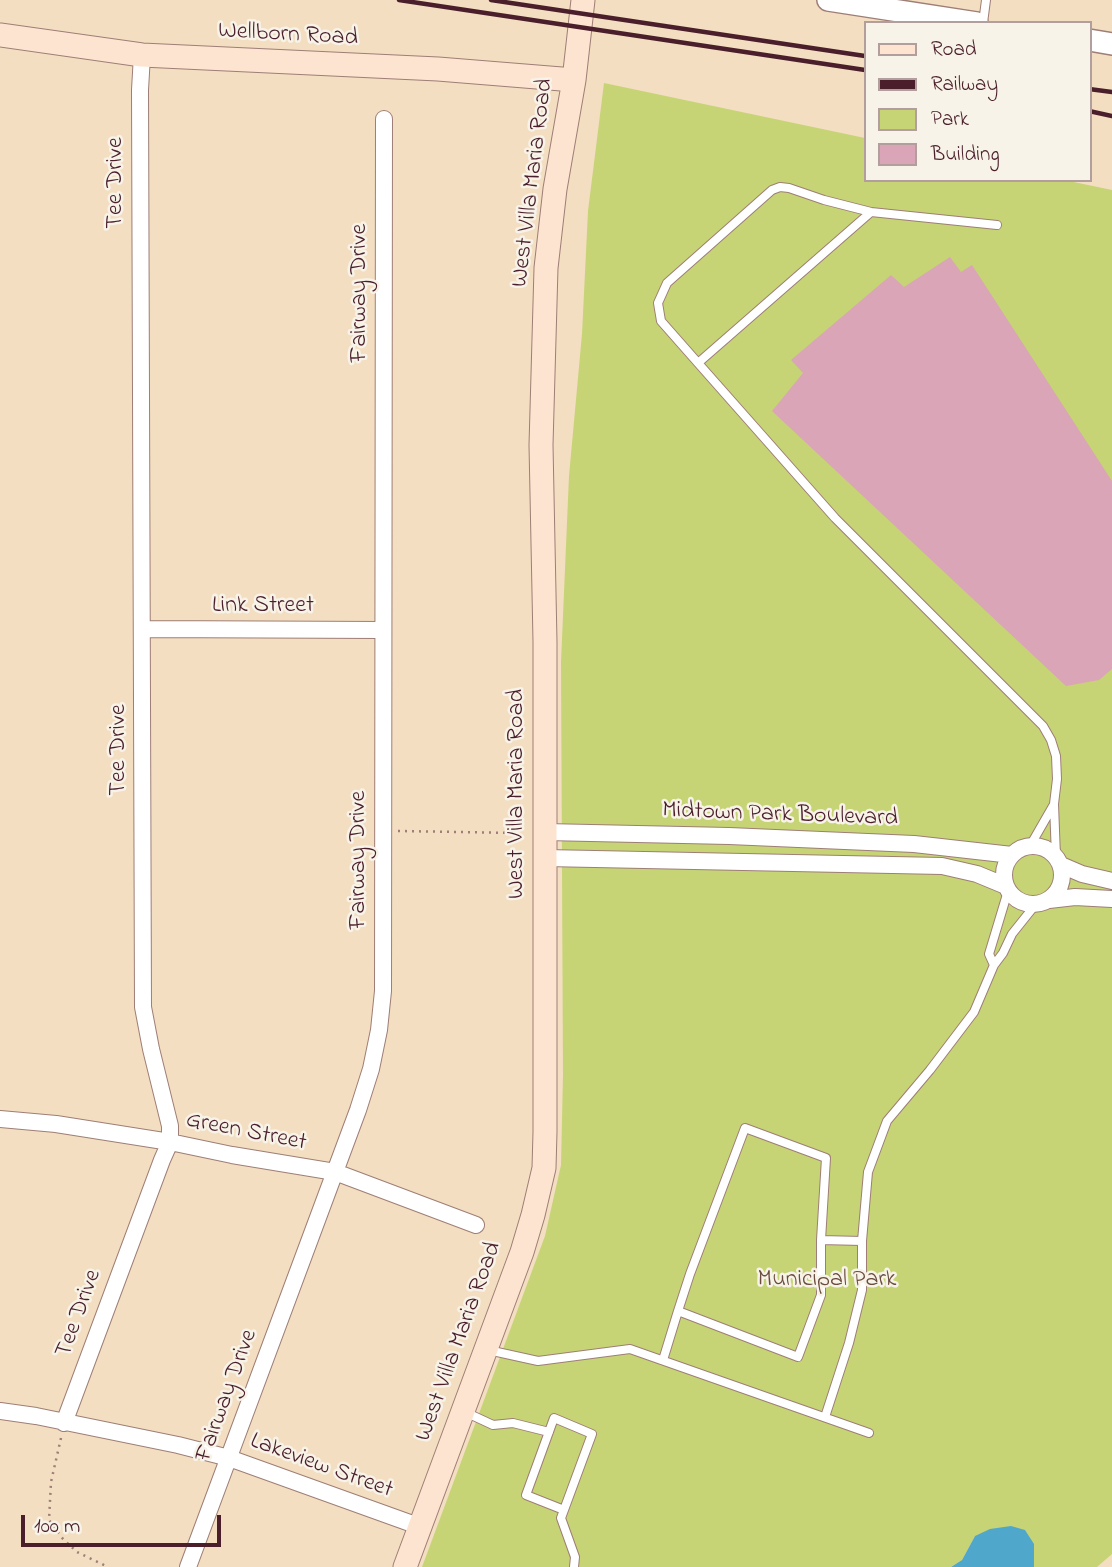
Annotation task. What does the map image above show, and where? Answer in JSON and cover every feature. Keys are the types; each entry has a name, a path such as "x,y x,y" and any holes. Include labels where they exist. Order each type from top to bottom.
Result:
{"main road":[{"name":"West Villa Maria Road","path":"405,1567 522,1252 544,1168 545,642 541,446 545,281 555,189 574,80 583,0"},
{"name":"Wellborn Road","path":"0,35 142,55 438,69 574,80"}],"street":[{"path":"833,0 911,6 969,21"},
{"path":"1091,40 1112,44"},
{"name":"Tee Drive","path":"64,1423 170,1142 170,1126 150,1049 143,1007 142,55"},
{"name":"Fairway Drive","path":"188,1567 358,1110 379,1030 383,991 384,119"},
{"name":"Link Street","path":"142,629 383,630"},
{"name":"Midtown Park Boulevard","path":"545,832 901,843 1012,855"},
{"path":"1112,881 1082,874 1040,846 1020,849 1012,855 1004,870 1007,888 1020,902 1075,897 1112,899"},
{"name":"Midtown Park Boulevard","path":"545,858 942,866 977,874 1007,888"},
{"path":"1043,902 1056,893 1061,884 1063,875 1059,861"},
{"name":"Green Street","path":"0,1119 56,1124 170,1142 335,1172 476,1224"},
{"name":"Lakeview Street","path":"0,1411 36,1416 229,1458 421,1527"}],"lane":[{"path":"983,21 986,0"},
{"path":"997,225 871,212 780,187 772,190 667,283 658,303 661,321 835,519 1043,726 1056,756 1054,804 1059,861"},
{"path":"698,363 871,212"},
{"path":"1030,846 1054,804"},
{"path":"994,965 989,954 1007,888"},
{"path":"825,1417 862,1290 862,1241 868,1172 887,1121 974,1012 994,965 1012,934 1043,902"},
{"path":"663,1360 678,1311 690,1274 745,1128 827,1158 821,1240 821,1295 798,1357 678,1311"},
{"path":"821,1240 862,1241"},
{"path":"485,1349 538,1361 630,1349 869,1433"},
{"path":"462,1411 494,1425 513,1423 549,1432"},
{"path":"564,1510 526,1495 554,1418 592,1434 564,1510 561,1518 575,1557 574,1567"}],"path":[{"path":"383,831 517,833"},
{"path":"64,1423 51,1482 49,1520 62,1539 78,1552 108,1567"}],"green space":[{"name":"Municipal Park","path":"604,83 864,138 864,182 1074,182 1112,190 1112,1554 1097,1567 1034,1567 1034,1544 975,1536 962,1560 951,1567 422,1567 545,1236 561,1165 561,662 569,476 582,334 588,211"}],"water":[{"path":"1011,1526 1025,1530 1034,1544 1034,1567 951,1567 962,1560 975,1536 990,1529"}],"building":[{"path":"950,257 961,272 972,265 1112,481 1112,669 1099,680 1066,686 772,411 803,373 791,360 891,275 904,287"}],"railway":[{"path":"399,0 864,70"},
{"path":"491,0 864,56"},
{"path":"1091,89 1112,92"},
{"path":"1091,111 1112,116"}]}
